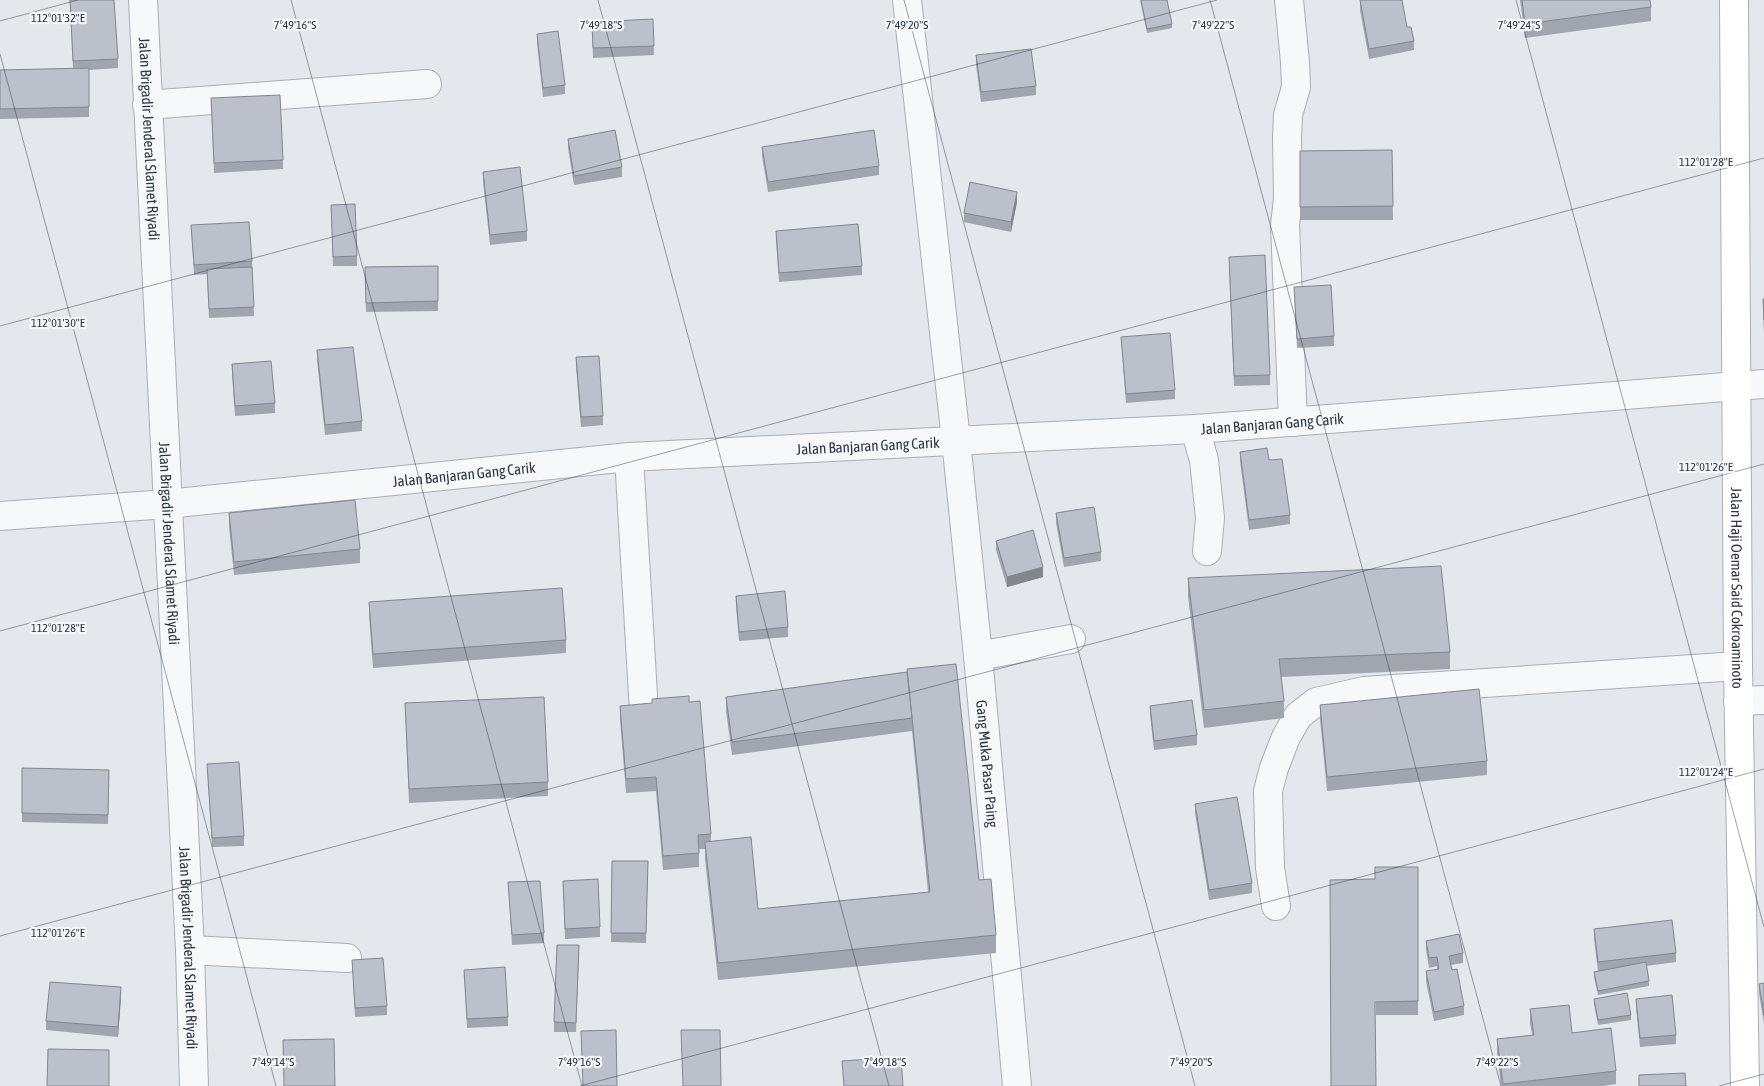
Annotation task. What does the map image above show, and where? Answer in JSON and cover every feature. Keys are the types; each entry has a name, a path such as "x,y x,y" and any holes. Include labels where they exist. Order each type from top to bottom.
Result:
{"main road":[{"name":"Jalan Haji Oemar Said Cokroaminoto","path":"1734,0 1738,666 1751,700 1745,1086"}],"street":[{"name":"Jalan Brigadir Jenderal Slamet Riyadi","path":"143,0 190,950 194,1086"},
{"name":"Gang Muka Pasar Paing","path":"907,0 978,656 1017,1086"},
{"path":"1289,0 1296,88 1288,115 1288,199 1285,225 1293,422"},
{"path":"147,105 427,84"},
{"name":"Jalan Banjaran Gang Carik","path":"0,516 167,504 629,457 1195,429 1764,384"},
{"path":"1195,429 1204,460 1210,518 1208,551"},
{"path":"629,457 644,712"},
{"path":"978,656 1071,639"},
{"path":"1276,906 1270,868 1268,791 1274,768 1286,737 1298,716 1316,702 1364,691 1738,666"},
{"path":"190,950 347,958"}],"building":[{"path":"70,0 114,0 118,59 73,61"},
{"path":"1141,0 1167,0 1172,24 1147,29"},
{"path":"1360,0 1402,0 1407,27 1411,27 1414,41 1369,49"},
{"path":"1522,0 1650,0 1651,7 1525,24"},
{"path":"653,19 654,46 593,48 592,22"},
{"path":"558,31 565,85 543,88 537,34"},
{"path":"1031,49 1036,86 981,92 976,55"},
{"path":"89,68 89,107 0,109 0,70"},
{"path":"280,95 283,160 214,163 211,98"},
{"path":"615,130 622,167 574,176 568,139"},
{"path":"874,130 879,166 768,182 762,147"},
{"path":"1392,150 1393,206 1300,207 1300,151"},
{"path":"520,167 527,231 490,235 483,172"},
{"path":"970,182 1017,192 1011,222 964,213"},
{"path":"355,204 357,256 333,257 331,205"},
{"path":"249,222 252,261 194,265 191,225"},
{"path":"858,224 862,266 779,273 776,231"},
{"path":"1265,255 1270,375 1234,376 1229,257"},
{"path":"438,266 438,301 366,303 365,267"},
{"path":"252,267 254,307 209,309 207,269"},
{"path":"1331,285 1334,336 1297,339 1294,287"},
{"path":"1170,333 1175,390 1126,394 1121,337"},
{"path":"353,347 362,421 325,425 317,350"},
{"path":"599,356 603,416 581,417 576,357"},
{"path":"271,361 275,403 235,406 232,364"},
{"path":"1267,448 1269,460 1282,459 1290,515 1249,520 1240,452"},
{"path":"355,500 360,549 234,562 229,513"},
{"path":"1094,507 1101,552 1064,558 1056,513"},
{"path":"1033,530 1043,567 1007,577 996,541"},
{"path":"1441,566 1450,652 1279,659 1284,701 1204,710 1188,578"},
{"path":"562,588 566,640 373,654 369,602"},
{"path":"785,591 788,627 739,632 736,596"},
{"path":"956,664 979,880 991,879 996,935 718,963 705,842 751,837 758,909 930,892 907,669"},
{"path":"907,672 912,718 732,742 726,697"},
{"path":"1479,689 1487,761 1327,777 1320,705"},
{"path":"689,696 689,702 700,701 711,834 698,835 699,853 663,856 656,777 626,779 620,706 652,703 652,699"},
{"path":"544,697 548,782 409,789 405,703"},
{"path":"1192,700 1197,735 1154,741 1150,706"},
{"path":"239,762 244,836 212,838 207,764"},
{"path":"22,768 109,770 108,815 22,813"},
{"path":"1237,797 1252,883 1209,890 1195,804"},
{"path":"612,861 648,861 646,933 611,933"},
{"path":"1375,867 1418,867 1418,1001 1375,1002 1376,1086 1331,1086 1330,880 1375,879"},
{"path":"598,879 600,927 565,929 563,881"},
{"path":"540,881 544,933 512,935 508,882"},
{"path":"1672,920 1676,953 1598,962 1594,929"},
{"path":"1459,934 1463,953 1449,956 1452,970 1457,969 1464,1006 1434,1012 1426,971 1439,969 1437,957 1429,958 1426,941"},
{"path":"557,945 579,945 576,1023 554,1022"},
{"path":"383,958 387,1006 355,1008 352,960"},
{"path":"1646,962 1649,981 1598,991 1594,972"},
{"path":"505,967 508,1017 467,1019 464,970"},
{"path":"50,982 121,987 118,1027 46,1021"},
{"path":"1764,983 1764,1015 1759,984"},
{"path":"1627,993 1631,1015 1598,1020 1594,999"},
{"path":"1672,995 1676,1035 1640,1038 1636,999"},
{"path":"1569,1005 1572,1033 1611,1028 1616,1071 1503,1084 1497,1039 1534,1035 1530,1009"},
{"path":"616,1030 617,1086 583,1086 581,1031"},
{"path":"681,1030 720,1030 721,1086 683,1086"},
{"path":"334,1039 335,1086 284,1086 283,1040"},
{"path":"48,1049 109,1050 109,1086 47,1086"},
{"path":"901,1057 903,1086 844,1086 842,1061"},
{"path":"1685,1073 1686,1086 1639,1086 1639,1075"}]}
